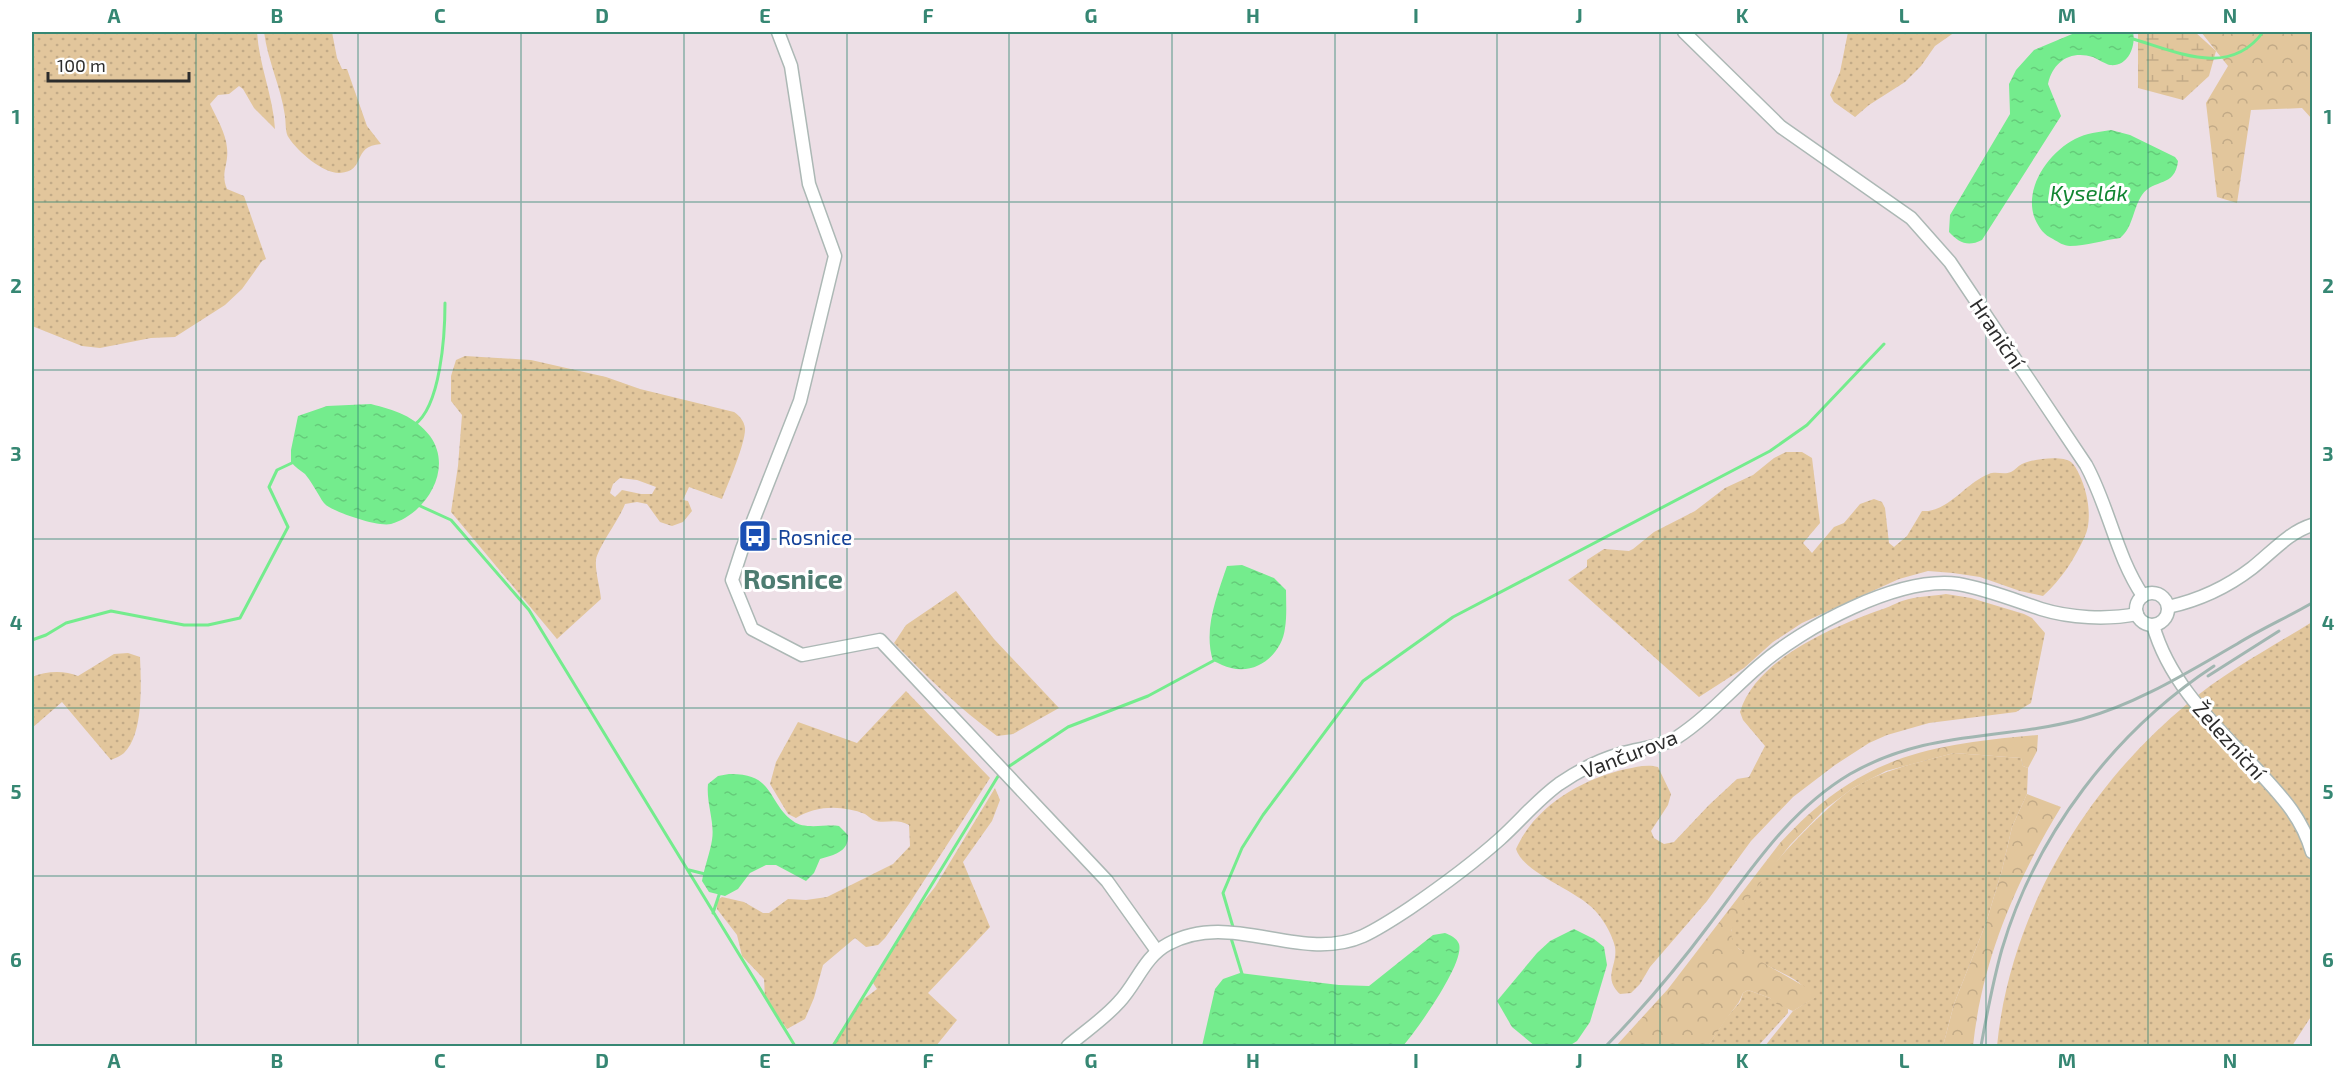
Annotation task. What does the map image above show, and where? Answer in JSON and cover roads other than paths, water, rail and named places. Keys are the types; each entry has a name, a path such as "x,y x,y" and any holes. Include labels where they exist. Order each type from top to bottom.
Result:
{"street":[{"path":"778,32 791,66 809,184 835,256 800,401 742,549 732,580 736,590 753,629 802,655 880,640 1107,881 1157,951"},
{"name":"Hraniční","path":"1684,32 1781,128 1911,218 1950,262 2086,465 2101,497 2129,573 2143,596"},
{"path":"2168,608 2193,602 2230,584 2296,532 2313,525"},
{"name":"Vančurova","path":"1068,1047 1121,1001 1146,963 1157,951 1178,939 1214,933 1253,934 1316,945 1336,944 1365,935 1454,878 1502,837 1546,794 1574,774 1611,757 1653,748 1676,738 1760,665 1796,638 1859,605 1924,584 1956,584 2064,614 2125,616 2137,614"},
{"path":"2150,593 2158,594 2165,599 2168,608 2164,620 2153,625 2145,624 2137,614 2136,606 2143,596 2150,593"},
{"name":"Železniční","path":"2153,625 2159,646 2182,686 2284,799 2306,831 2313,852"}],"water":[{"path":"2077,32 2133,32 2132,49 2126,59 2117,65 2106,64 2085,55 2077,55 2064,59 2054,69 2048,84 2061,116 1982,240 1968,243 1956,239 1949,232 1950,215 2010,114 2009,84 2016,70 2034,50"},
{"name":"Kyselák","path":"2111,130 2130,135 2175,157 2178,161 2176,170 2168,179 2152,186 2142,195 2128,229 2120,238 2082,245 2063,245 2044,233 2035,219 2032,196 2035,184 2047,163 2065,145 2084,135"},
{"path":"371,404 396,411 418,423 430,436 437,449 439,462 433,489 415,511 391,524 378,524 360,519 328,506 305,474 291,462 291,450 298,416 327,406"},
{"path":"1242,565 1274,578 1286,590 1286,614 1283,637 1273,654 1259,665 1241,669 1213,661 1210,649 1210,625 1227,566"},
{"path":"744,775 763,783 778,806 798,824 839,826 848,835 846,845 840,852 820,859 814,873 806,881 776,865 766,865 750,873 738,889 725,896 709,892 702,881 713,833 708,784 718,776"},
{"path":"1574,929 1604,947 1607,965 1590,1022 1577,1041 1569,1046 1535,1046 1512,1027 1497,1001 1537,953 1550,941"},
{"path":"1445,933 1455,938 1459,944 1455,966 1438,996 1403,1046 1202,1046 1215,989 1223,979 1240,973 1339,985 1369,986 1433,935"}],"waterway":[{"path":"2133,39 2185,55 2219,58 2235,54 2250,46 2263,32"},
{"path":"414,425 423,416 436,386 444,332 445,303"},
{"path":"1233,927 1223,893 1242,848 1263,815 1363,681 1453,617 1770,451 1807,425 1884,344"},
{"path":"32,640 66,623 111,611 184,625 208,625 240,618 288,527 269,487 277,470 294,462"},
{"path":"418,505 451,520 529,610 795,1046"},
{"path":"1005,769 1068,727 1148,696 1213,661"},
{"path":"833,1046 1000,773"},
{"path":"689,870 705,874"},
{"path":"713,913 720,892"},
{"path":"1231,938 1243,977"}],"railway":[{"path":"1606,1046 1672,972 1789,824 1808,805 1850,774 1879,760 1908,750 1965,738 2052,726 2102,713 2162,686 2312,603"},
{"path":"2208,676 2279,631"},
{"path":"1981,1046 2002,949 2017,906 2058,826 2112,754 2144,721 2214,666"}],"place":[{"name":"Rosnice","path":"755,536"}],"district":[{"name":"Rosnice","path":"793,578"}]}
